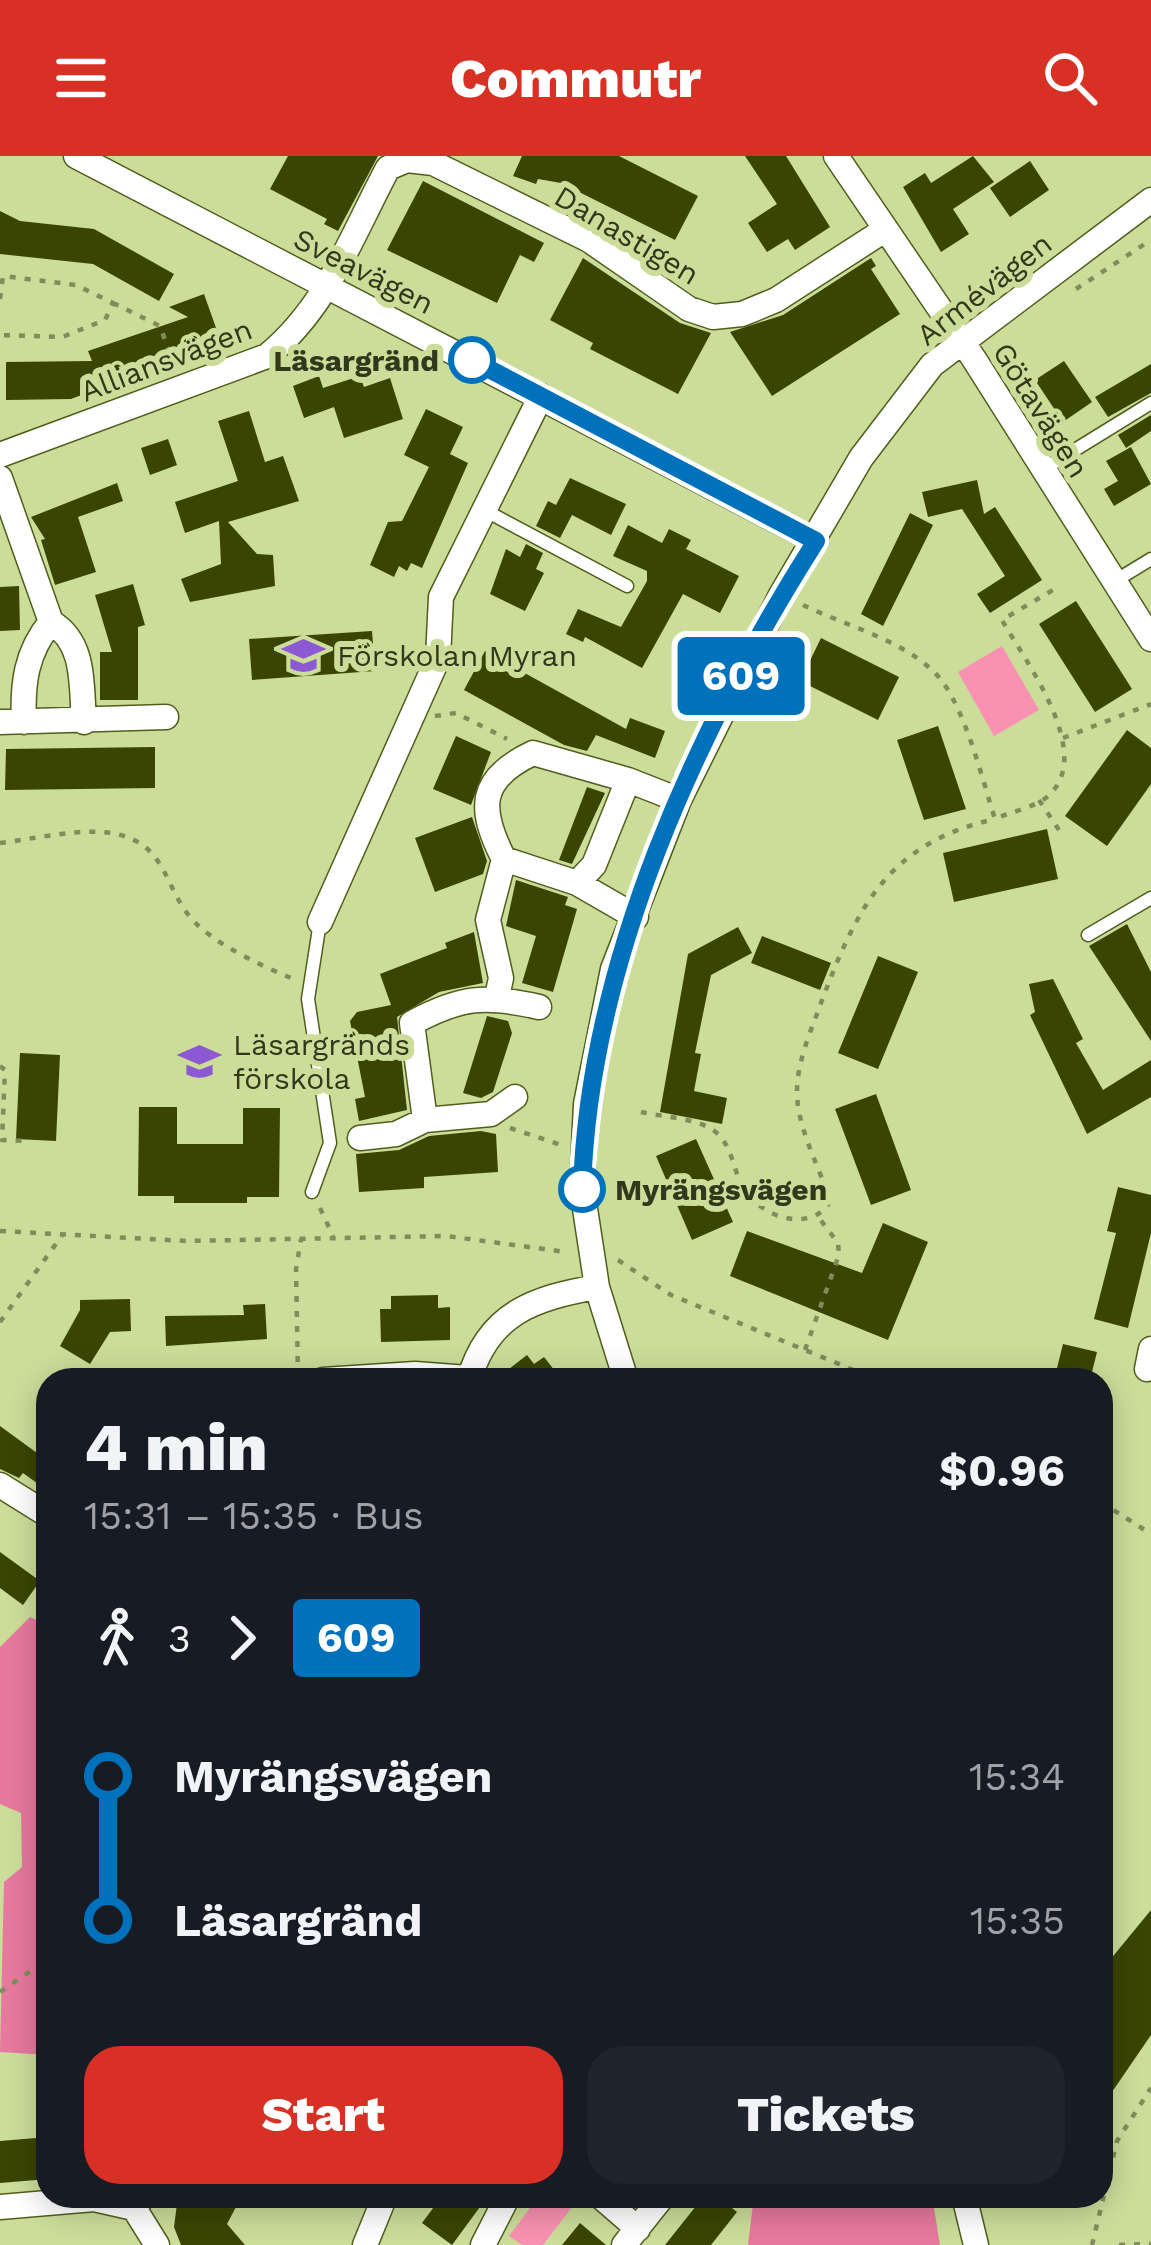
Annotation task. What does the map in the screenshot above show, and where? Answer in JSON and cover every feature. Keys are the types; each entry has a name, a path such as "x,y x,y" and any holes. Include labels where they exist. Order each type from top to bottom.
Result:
{"street":[{"name":"Sveavägen","path":"76,156 816,541"},
{"name":"Götavägen","path":"836,156 961,339 1151,638"},
{"name":"Danastigen","path":"329,287 388,168 407,160 433,164 589,240 688,309 713,317 742,314 776,300 883,231"},
{"name":"Armévägen","path":"622,1368 597,1287 582,1189 586,1104 614,969 679,800 781,596 860,458 932,365 1151,200"},
{"name":"Alliansvägen","path":"0,455 267,356 292,336 329,287"},
{"path":"320,922 438,658 441,597 541,396"},
{"path":"0,478 24,560 51,622 68,632 79,654 84,722"},
{"path":"51,622 34,642 12,722 166,717"},
{"path":"496,997 501,978 488,920 504,859 486,824 487,794 507,765 533,753 679,800"},
{"path":"577,883 594,865 628,781"},
{"path":"504,859 577,883 636,917"},
{"path":"425,1120 412,1023 440,1008 496,997 539,1007"},
{"path":"360,1138 396,1134 425,1120 490,1114 515,1097"},
{"path":"474,1368 494,1328 538,1298 597,1287"},
{"path":"0,1485 36,1508"},
{"path":"0,2207 36,2204"},
{"path":"141,2208 157,2245"},
{"path":"365,2245 380,2208"},
{"path":"483,2245 502,2208"},
{"path":"609,2208 631,2237 654,2208"},
{"path":"967,2208 976,2245"}],"lane":[{"path":"1044,469 1151,404"},
{"path":"484,510 627,586"},
{"path":"1114,581 1151,559"},
{"path":"1088,935 1151,898"},
{"path":"312,1192 330,1143 309,986 320,922"}],"path":[{"path":"0,299 2,276 76,285 113,303 160,326 182,388"},
{"path":"0,335 62,337 105,320 113,303"},
{"path":"641,1112 709,1127 725,1140 748,1196 777,1214 806,1222 819,1217 828,1205 826,1189 797,1094 800,1066 841,952 885,874 917,849 959,827 995,819 1039,800 1061,776 1063,739 1002,620 1058,586"},
{"path":"781,596 913,656 937,675 954,704 995,819"},
{"path":"1063,739 1151,704"},
{"path":"456,712 533,753"},
{"path":"1039,800 1063,836"},
{"path":"0,843 109,832 137,841 164,862 173,897 202,928 309,986"},
{"path":"0,1066 5,1070 1,1140 28,1141"},
{"path":"490,1114 532,1138 567,1146"},
{"path":"312,1192 334,1238"},
{"path":"805,1350 839,1255 838,1243 819,1217"},
{"path":"0,1231 187,1241 447,1236 551,1252 592,1251 629,1264 671,1295 849,1368"},
{"path":"0,1322 63,1234"},
{"path":"298,1368 296,1269 301,1239"},
{"path":"1113,1510 1151,1534"},
{"path":"0,1992 36,1967"},
{"path":"1113,2158 1117,2141 1151,2088"},
{"path":"1092,2245 1101,2208"},
{"path":"1119,2245 1151,2244"}],"shaded area":[{"path":"1002,646 1039,710 994,736 958,672"},
{"path":"30,1617 36,1620 36,2054 0,2052 4,1882 22,1867 21,1813 0,1804 0,1647"},
{"path":"530,2208 571,2208 543,2245 522,2245 509,2236"},
{"path":"753,2208 934,2208 940,2245 748,2245"}],"building":[{"path":"288,156 378,156 338,231 324,224 327,219 270,189"},
{"path":"522,156 619,156 698,196 675,240 561,183 538,179 536,184 513,176"},
{"path":"745,156 786,156 830,227 795,250 788,239 767,252 748,223 777,204"},
{"path":"973,156 994,182 953,209 969,234 941,252 903,187 925,173 931,183"},
{"path":"1030,161 1049,190 1010,217 990,188"},
{"path":"423,181 544,243 534,262 520,255 497,303 387,250"},
{"path":"0,211 20,221 94,229 174,274 159,301 93,264 0,254"},
{"path":"583,258 680,323 711,333 678,394 590,349 593,343 550,320"},
{"path":"871,258 876,266 871,269 900,314 772,396 730,332 783,315"},
{"path":"204,294 221,342 71,399 6,400 6,362 92,361 88,351 188,317 169,307"},
{"path":"1064,361 1092,402 1063,422 1035,380"},
{"path":"1151,364 1151,393 1108,417 1095,397"},
{"path":"319,376 323,388 360,376 364,387 390,378 403,419 344,438 334,407 304,418 293,386"},
{"path":"426,409 463,427 450,454 468,463 422,568 411,563 407,571 399,566 394,577 370,565 388,522 402,521 429,467 404,455"},
{"path":"249,411 265,462 283,456 299,501 228,522 257,554 273,555 275,586 190,602 181,579 221,564 219,521 185,533 175,502 238,481 218,421"},
{"path":"1151,415 1151,431 1126,448 1118,435"},
{"path":"168,439 177,465 150,475 141,448"},
{"path":"1131,447 1151,484 1114,506 1104,489 1118,481 1106,461"},
{"path":"570,478 626,504 611,535 572,515 560,538 536,526 548,501 556,505"},
{"path":"977,480 984,514 995,507 1042,580 990,613 977,594 1005,576 962,509 928,517 922,492"},
{"path":"117,483 123,501 78,517 96,572 55,585 41,540 45,539 31,517"},
{"path":"910,513 933,525 883,626 861,614"},
{"path":"628,525 662,543 669,529 691,540 686,549 739,576 720,613 683,594 642,668 585,637 583,642 566,634 578,609 621,627 647,581 647,571 613,556"},
{"path":"526,544 543,553 536,569 544,573 525,611 490,594 506,549 520,557"},
{"path":"133,584 145,625 138,627 138,700 100,700 100,652 112,652 95,595"},
{"path":"19,586 20,630 0,631 0,587"},
{"path":"1076,601 1132,689 1095,712 1039,624"},
{"path":"372,631 375,671 252,680 249,639"},
{"path":"821,638 899,677 878,720 800,681"},
{"path":"485,651 626,729 630,718 665,731 655,758 596,735 587,751 564,745 464,690"},
{"path":"938,726 966,809 924,820 897,740"},
{"path":"1127,730 1151,748 1151,784 1107,846 1065,816"},
{"path":"456,736 491,752 471,805 433,789"},
{"path":"155,747 155,788 5,790 6,749"},
{"path":"587,787 605,793 572,864 559,860"},
{"path":"472,817 487,861 483,874 435,892 415,838"},
{"path":"1047,829 1058,879 954,902 943,853"},
{"path":"516,880 568,897 565,905 577,909 553,992 522,983 536,936 506,926"},
{"path":"1127,924 1151,972 1151,1041 1089,946"},
{"path":"738,927 752,953 711,975 695,1053 701,1054 694,1091 727,1098 722,1124 660,1112 688,954"},
{"path":"474,932 483,983 439,992 397,1017 407,1110 359,1121 355,1099 365,1097 350,1021 357,1012 391,1005 380,974"},
{"path":"762,936 831,963 820,990 751,963"},
{"path":"878,956 918,972 878,1069 838,1053"},
{"path":"1053,979 1083,1039 1076,1043 1103,1090 1151,1060 1151,1097 1087,1134 1030,1015 1035,1012 1029,984"},
{"path":"487,1016 508,1021 512,1033 493,1092 481,1098 463,1093"},
{"path":"20,1053 60,1055 56,1141 16,1139"},
{"path":"876,1094 911,1190 871,1205 835,1109"},
{"name":"Läsargränds förskola","path":"139,1107 177,1107 177,1144 243,1144 243,1108 280,1108 279,1197 247,1197 247,1203 174,1203 174,1196 138,1196"},
{"path":"496,1134 498,1172 424,1177 424,1188 359,1192 356,1154 399,1150 429,1136"},
{"path":"696,1139 733,1222 692,1240 656,1156"},
{"path":"1118,1187 1151,1195 1151,1233 1128,1328 1094,1319 1116,1233 1107,1231"},
{"path":"883,1223 928,1242 888,1340 730,1276 747,1231 862,1273"},
{"path":"438,1295 438,1308 450,1307 450,1340 381,1342 380,1309 391,1309 391,1296"},
{"path":"130,1299 131,1331 110,1332 90,1364 60,1346 80,1310 80,1300"},
{"path":"265,1304 267,1339 166,1346 165,1316 244,1315 243,1305"},
{"path":"1063,1344 1097,1352 1093,1368 1057,1368"},
{"path":"527,1355 534,1364 544,1357 553,1368 510,1368"},
{"path":"0,1426 36,1452 36,1482 23,1473 19,1478 0,1469"},
{"path":"0,1552 36,1578 36,1587 23,1605 0,1588"},
{"path":"1151,1910 1151,2035 1113,2090 1113,1956"},
{"path":"36,2138 36,2180 0,2183 0,2141"},
{"path":"176,2208 235,2208 227,2224 245,2245 181,2245 174,2227"},
{"path":"433,2208 479,2208 452,2245 422,2223"},
{"path":"694,2208 737,2212 711,2245 665,2245"},
{"path":"580,2223 606,2245 562,2245"}],"bus line":[{"name":"609","path":"472,360 816,541 781,596 679,800 614,969 586,1104 582,1189"}],"place":[{"name":"Läsargränd","path":"472,360"},
{"name":"Förskolan Myran","path":"303,655"},
{"name":"Läsargränds förskola","path":"199,1061"},
{"name":"Myrängsvägen","path":"582,1189"}]}
